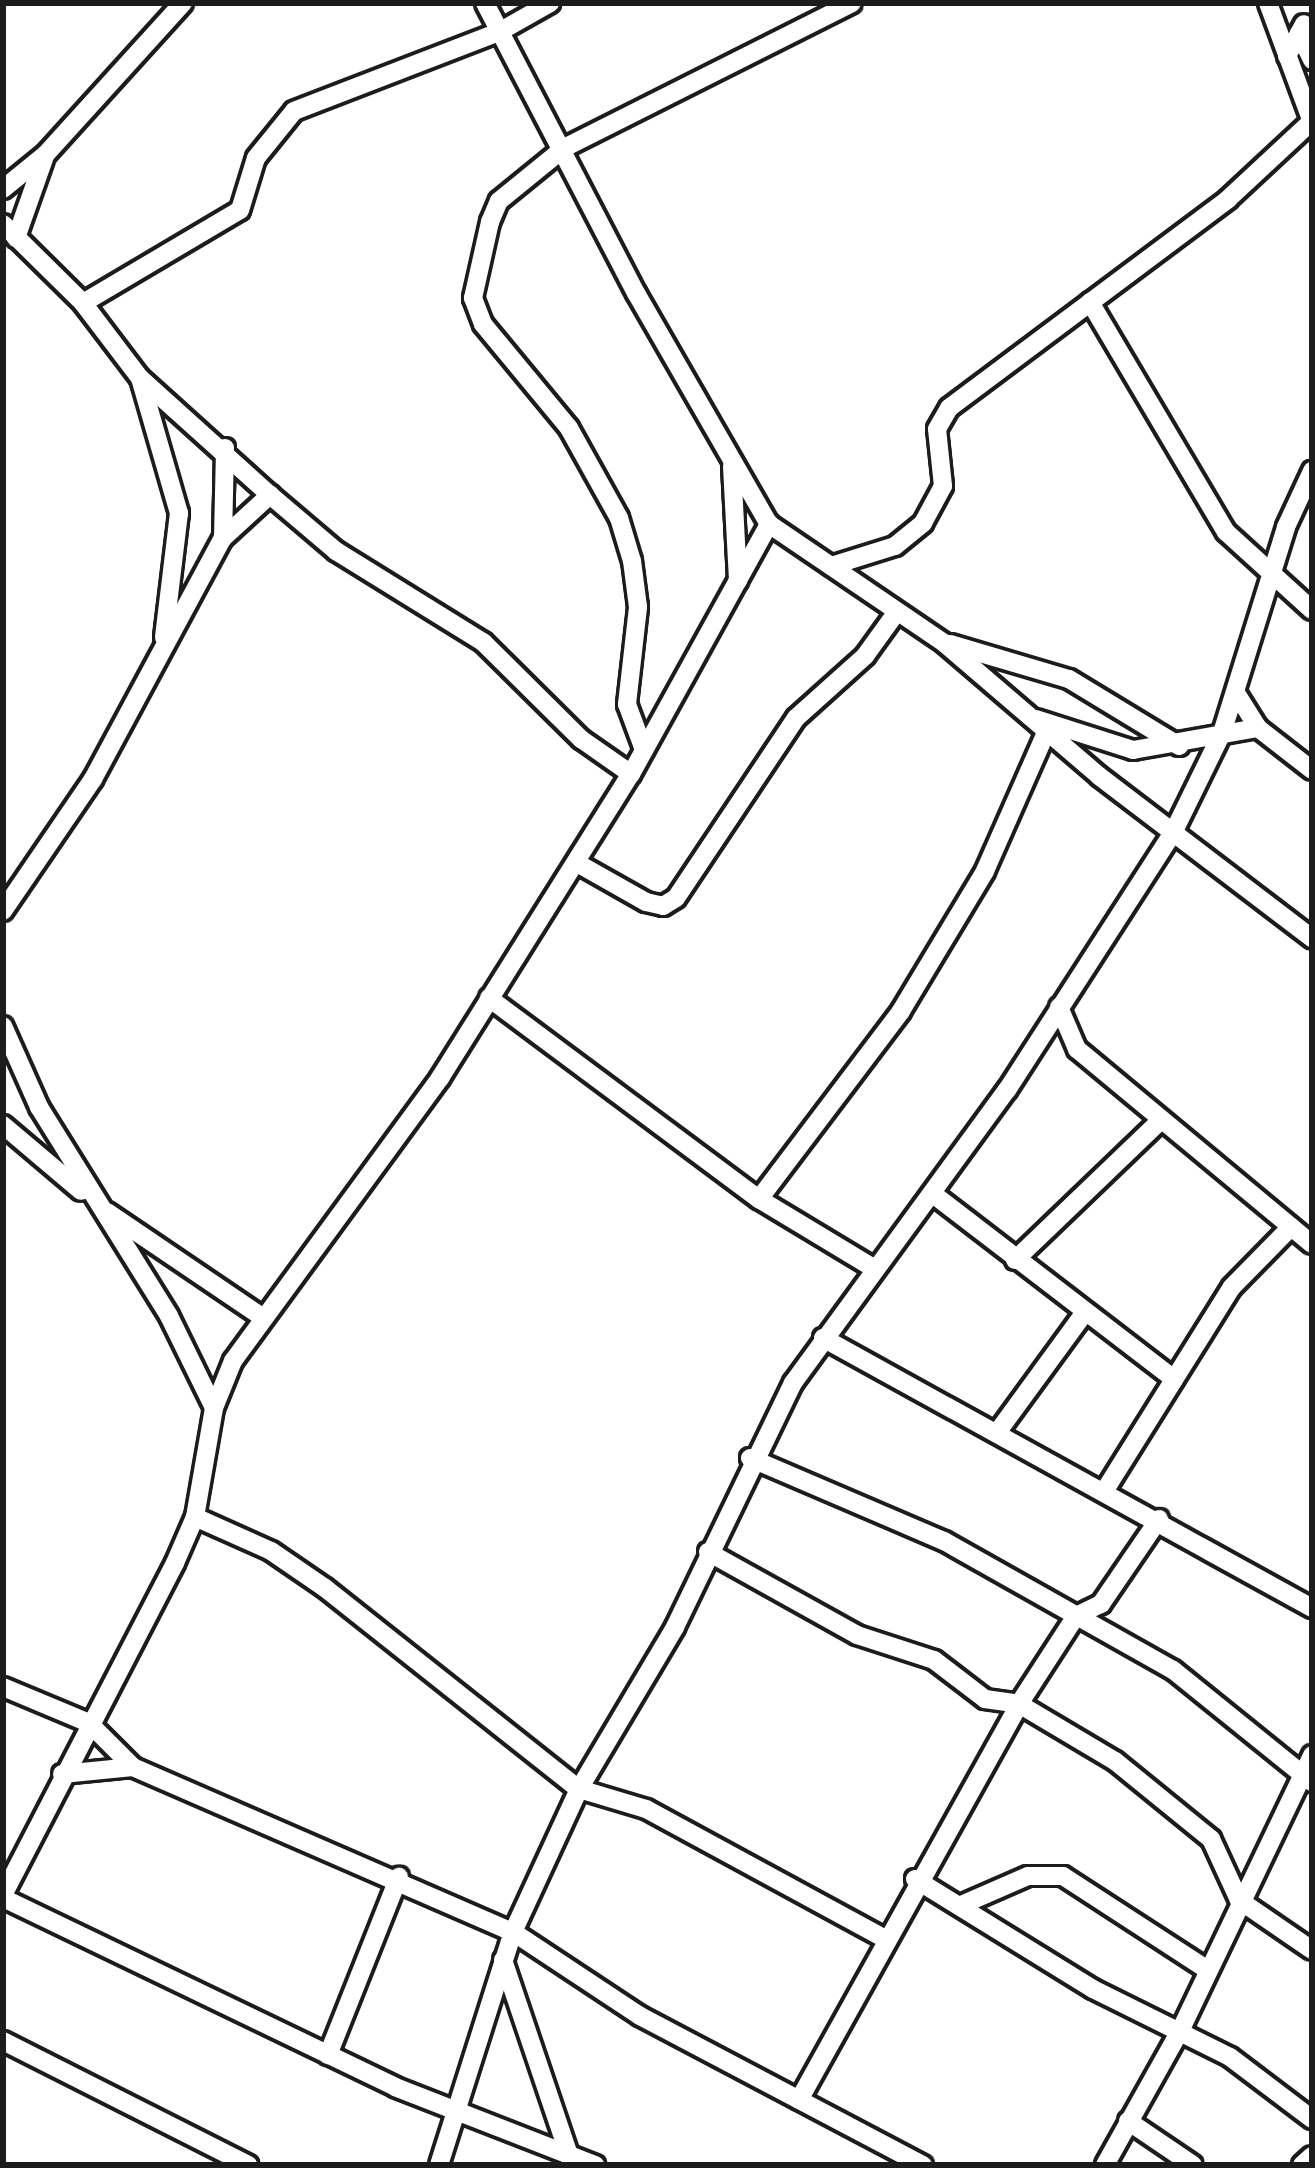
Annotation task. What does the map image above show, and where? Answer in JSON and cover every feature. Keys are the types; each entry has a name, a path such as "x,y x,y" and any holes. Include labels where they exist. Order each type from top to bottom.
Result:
{"street":[{"path":"3,189 46,154 183,3"},
{"path":"485,3 769,524 944,643 1046,733 1312,938"},
{"path":"83,303 240,210 256,158 294,111 499,32 550,3"},
{"path":"644,750 627,704 638,607 619,518 569,428 498,349 472,298 499,201 564,148 852,3"},
{"path":"831,566 908,539 943,486 941,416 1228,199 1312,122 1268,3"},
{"path":"1277,24 1305,25"},
{"path":"1287,56 1305,25"},
{"path":"1305,25 1312,60"},
{"path":"46,154 9,231 83,303 140,378 226,448 270,495 336,551 483,642 581,739 631,774"},
{"path":"1090,302 1200,494 1274,581 1308,608"},
{"path":"140,378 179,512 162,648"},
{"path":"224,538 226,448"},
{"path":"731,458 738,580"},
{"path":"439,2165 459,2111 470,2049 513,1933 579,1789 675,1627 750,1458 823,1338 933,1195 1174,830 1222,733 1265,614 1286,527 1312,471"},
{"path":"3,911 93,779 224,538 270,495"},
{"path":"596,2165 328,2055 3,1896 195,1516 214,1408 262,1317 440,1078 631,774 769,524"},
{"path":"1265,614 1308,608"},
{"path":"577,863 646,902 676,898 796,718 866,656 896,613"},
{"path":"944,643 1069,679 1179,746"},
{"path":"1236,694 1258,728 1312,770"},
{"path":"1031,718 1112,748 1179,746 1258,728"},
{"path":"759,1199 901,1011 985,872 1046,733"},
{"path":"489,998 759,1199 875,1269"},
{"path":"1059,1007 1077,1049 1159,1122 1312,1244"},
{"path":"3,1026 93,1202 169,1316 214,1408"},
{"path":"1038,1039 1077,1049"},
{"path":"1016,1260 1159,1122"},
{"path":"3,1125 93,1202 262,1317"},
{"path":"933,1195 1082,1316 1174,1378"},
{"path":"1106,1490 1232,1287 1291,1226"},
{"path":"999,1430 1082,1316"},
{"path":"823,1338 999,1430 1312,1609"},
{"path":"750,1458 944,1541 1173,1670 1284,1754 1307,1779"},
{"path":"195,1516 271,1551 325,1588 579,1789 646,1809 884,1938"},
{"path":"799,2100 915,1880 1018,1704 1076,1616 1101,1604 1159,1519"},
{"path":"708,1552 857,1635 934,1660 985,1699 1018,1704 1114,1761 1211,1839 1239,1900 1312,1950"},
{"path":"3,1687 89,1723 133,1766 399,1877 513,1933 640,2016 913,2163"},
{"path":"1105,2165 1181,2029 1239,1900 1307,1779 1312,1755"},
{"path":"62,1774 133,1766"},
{"path":"959,1906 1028,1876 1063,1876 1206,1969"},
{"path":"328,2055 399,1877"},
{"path":"915,1880 1094,1989 1181,2029 1312,2119"},
{"path":"503,1960 568,2152"},
{"path":"3,2041 249,2165"},
{"path":"1128,2120 1193,2165"},
{"path":"1302,2165 1312,2156"}]}
